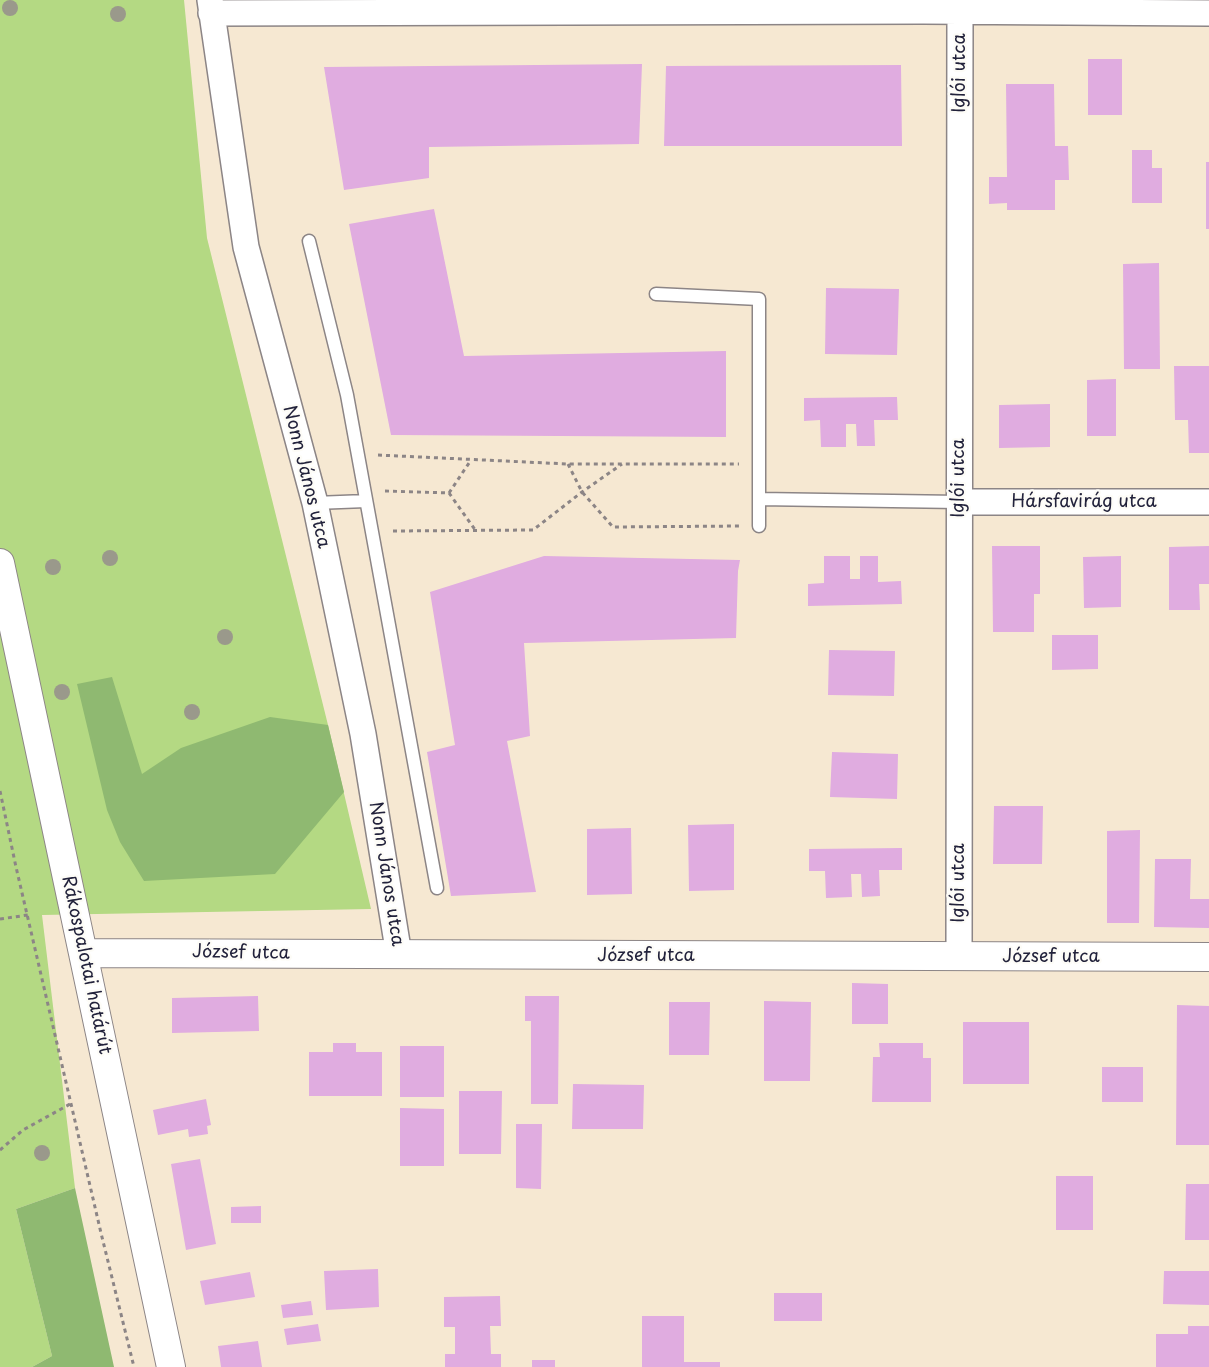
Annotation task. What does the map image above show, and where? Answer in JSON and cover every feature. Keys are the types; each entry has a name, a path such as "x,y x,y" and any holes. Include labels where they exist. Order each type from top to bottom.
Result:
{"street":[{"path":"211,7 960,6 1209,13"},
{"name":"Iglói utca","path":"959,956 960,6"},
{"name":"Nonn János utca","path":"211,7 246,247 315,503 363,734 399,955"},
{"name":"Hársfavirág utca","path":"959,502 1209,502"},
{"name":"Rákospalotai határút","path":"0,563 171,1367"},
{"name":"József utca","path":"83,953 1209,957"}],"lane":[{"path":"309,241 347,396 437,888"},
{"path":"656,294 758,298 759,526"},
{"path":"315,503 365,495"},
{"path":"759,500 959,502"}],"path":[{"path":"358,454 568,464 759,464"},
{"path":"449,493 471,460"},
{"path":"568,464 582,492 613,526 759,526"},
{"path":"372,532 533,530 582,492 623,464"},
{"path":"365,495 449,493"},
{"path":"449,493 476,531"},
{"path":"0,791 134,1367"},
{"path":"0,919 28,915"},
{"path":"0,1150 23,1130 72,1103"}],"green space":[{"path":"0,0 184,0 207,238 328,725 371,909 42,915 75,1188 16,1209 52,1356 32,1367 0,1367"},
{"path":"112,677 142,774 181,748 270,717 328,725 344,792 275,874 144,881 120,842 107,810 77,684"},
{"path":"75,1188 114,1367 32,1367 52,1356 16,1209"}],"building":[{"path":"1088,59 1122,59 1122,115 1088,115"},
{"path":"642,64 639,144 429,147 429,178 344,190 324,67"},
{"path":"901,65 902,146 664,146 666,66"},
{"path":"1006,84 1054,84 1055,146 1068,146 1069,180 1055,180 1055,210 1007,210 1007,203 989,204 989,177 1007,177"},
{"path":"1132,150 1152,150 1152,168 1162,168 1162,203 1132,203"},
{"path":"1206,162 1209,162 1209,229 1206,229"},
{"path":"434,209 464,356 726,351 726,437 391,435 349,224"},
{"path":"1159,263 1160,369 1124,369 1123,264"},
{"path":"826,288 899,289 897,355 825,354"},
{"path":"1174,366 1209,366 1209,453 1189,453 1188,420 1175,420"},
{"path":"1116,379 1116,436 1087,436 1087,380"},
{"path":"897,397 898,420 874,420 875,446 857,446 856,424 846,424 846,447 821,447 820,420 804,421 804,398"},
{"path":"1050,404 1050,447 999,448 999,405"},
{"path":"992,546 1040,546 1040,594 1034,594 1034,632 993,632"},
{"path":"1209,546 1209,584 1199,584 1200,610 1169,610 1169,547"},
{"path":"544,556 740,560 736,638 524,643 530,736 507,741 536,892 451,896 427,752 455,745 430,592"},
{"path":"824,556 850,556 850,579 860,579 860,556 878,556 878,582 901,581 902,604 808,606 808,584 824,583"},
{"path":"1121,556 1121,607 1084,608 1083,557"},
{"path":"1052,635 1098,635 1098,669 1052,670"},
{"path":"829,650 895,651 894,696 828,695"},
{"path":"832,752 898,754 897,799 830,797"},
{"path":"994,806 1043,806 1042,864 993,864"},
{"path":"734,824 734,890 689,891 688,825"},
{"path":"631,828 632,894 587,895 587,829"},
{"path":"1140,830 1139,923 1107,923 1107,831"},
{"path":"902,848 902,870 879,870 880,896 862,897 861,874 851,874 852,897 826,898 825,871 809,871 809,849"},
{"path":"1155,859 1191,859 1190,899 1209,899 1209,928 1154,927"},
{"path":"852,983 888,984 888,1024 852,1024"},
{"path":"258,996 259,1031 172,1033 172,998"},
{"path":"525,996 559,996 558,1104 531,1104 531,1021 525,1021"},
{"path":"764,1001 811,1002 810,1081 764,1081"},
{"path":"669,1002 710,1002 709,1055 669,1055"},
{"path":"1177,1005 1209,1006 1209,1145 1176,1145"},
{"path":"963,1022 1029,1022 1029,1084 963,1084"},
{"path":"333,1043 356,1043 356,1052 382,1052 382,1096 309,1096 309,1052 333,1052"},
{"path":"879,1043 923,1043 923,1058 931,1058 931,1102 872,1102 873,1057 880,1057"},
{"path":"400,1046 444,1046 444,1097 400,1097"},
{"path":"1102,1067 1143,1067 1143,1102 1102,1102"},
{"path":"573,1084 644,1085 643,1129 572,1129"},
{"path":"459,1091 502,1091 501,1154 459,1154"},
{"path":"206,1099 211,1125 207,1126 208,1134 189,1137 188,1129 158,1135 153,1110"},
{"path":"400,1108 444,1109 444,1166 400,1166"},
{"path":"516,1124 542,1124 541,1189 516,1188"},
{"path":"200,1159 216,1244 186,1250 171,1164"},
{"path":"1056,1176 1093,1176 1093,1230 1056,1230"},
{"path":"1186,1184 1209,1184 1209,1240 1185,1240"},
{"path":"261,1206 261,1223 231,1223 231,1207"},
{"path":"378,1269 379,1307 326,1310 324,1271"},
{"path":"1164,1271 1209,1271 1209,1305 1163,1304"},
{"path":"250,1272 255,1297 205,1305 200,1281"},
{"path":"774,1293 822,1293 822,1321 774,1321"},
{"path":"500,1296 501,1326 490,1326 491,1354 501,1354 501,1367 445,1367 445,1354 455,1354 455,1327 444,1327 444,1297"},
{"path":"311,1301 313,1315 283,1318 281,1305"},
{"path":"642,1316 684,1316 684,1362 720,1362 720,1367 642,1367"},
{"path":"318,1324 321,1341 287,1345 284,1329"},
{"path":"1188,1326 1209,1326 1209,1367 1156,1367 1156,1334 1188,1334"},
{"path":"258,1341 262,1367 221,1367 218,1346"},
{"path":"532,1360 555,1360 555,1367 532,1367"}]}
